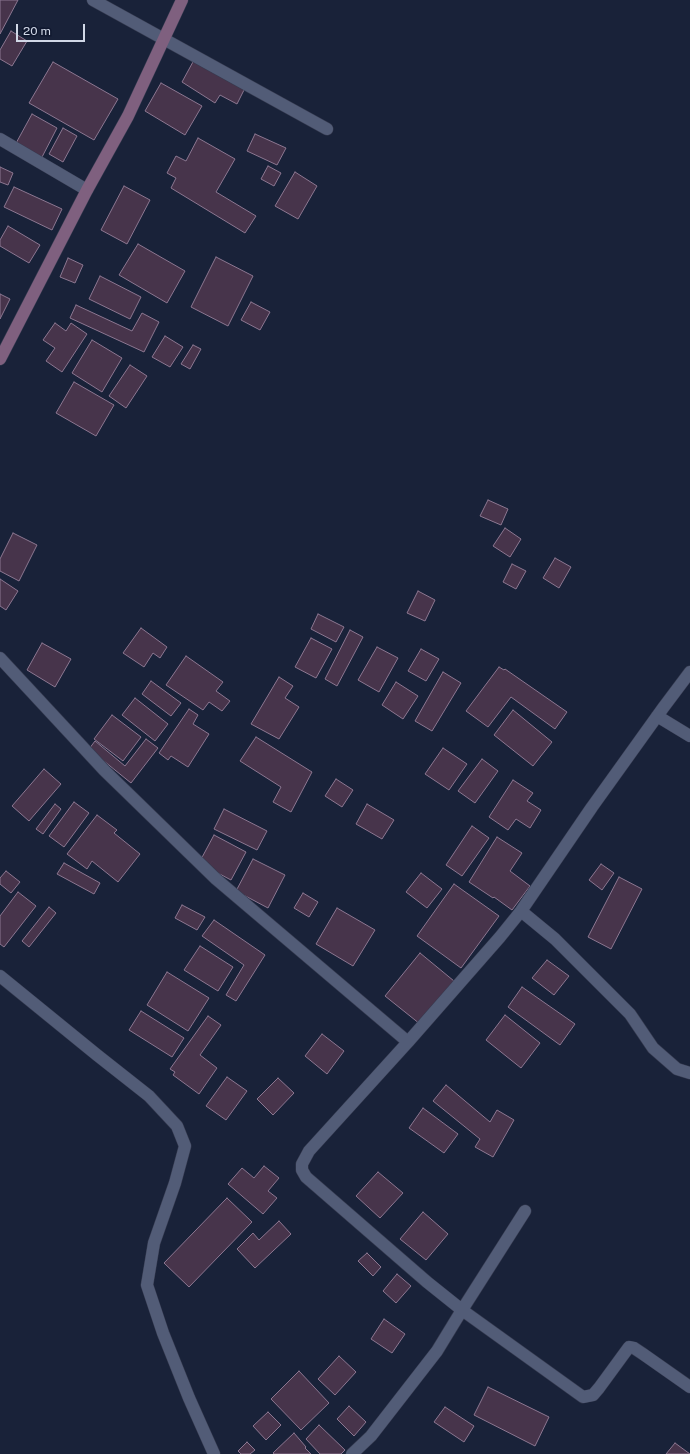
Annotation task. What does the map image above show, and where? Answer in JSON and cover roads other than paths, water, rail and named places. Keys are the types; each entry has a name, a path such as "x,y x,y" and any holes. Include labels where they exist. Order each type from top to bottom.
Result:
{"street":[{"path":"93,0 327,129"},
{"path":"0,359 87,190 128,116 182,0"},
{"path":"0,139 87,190"},
{"path":"0,658 104,770 216,879 408,1042"},
{"path":"690,672 657,716 521,911 408,1042 309,1151 302,1164 302,1170 306,1177 427,1282 462,1310 583,1397 593,1395 629,1347 634,1348 643,1354 690,1388"},
{"path":"657,716 690,736"},
{"path":"521,911 555,939 630,1014 652,1048 677,1068 690,1073"},
{"path":"0,976 149,1096 177,1126 185,1146 175,1183 154,1243 147,1285 163,1332 189,1398 214,1454"},
{"path":"352,1454 371,1436 438,1351 462,1310 525,1211"}]}
